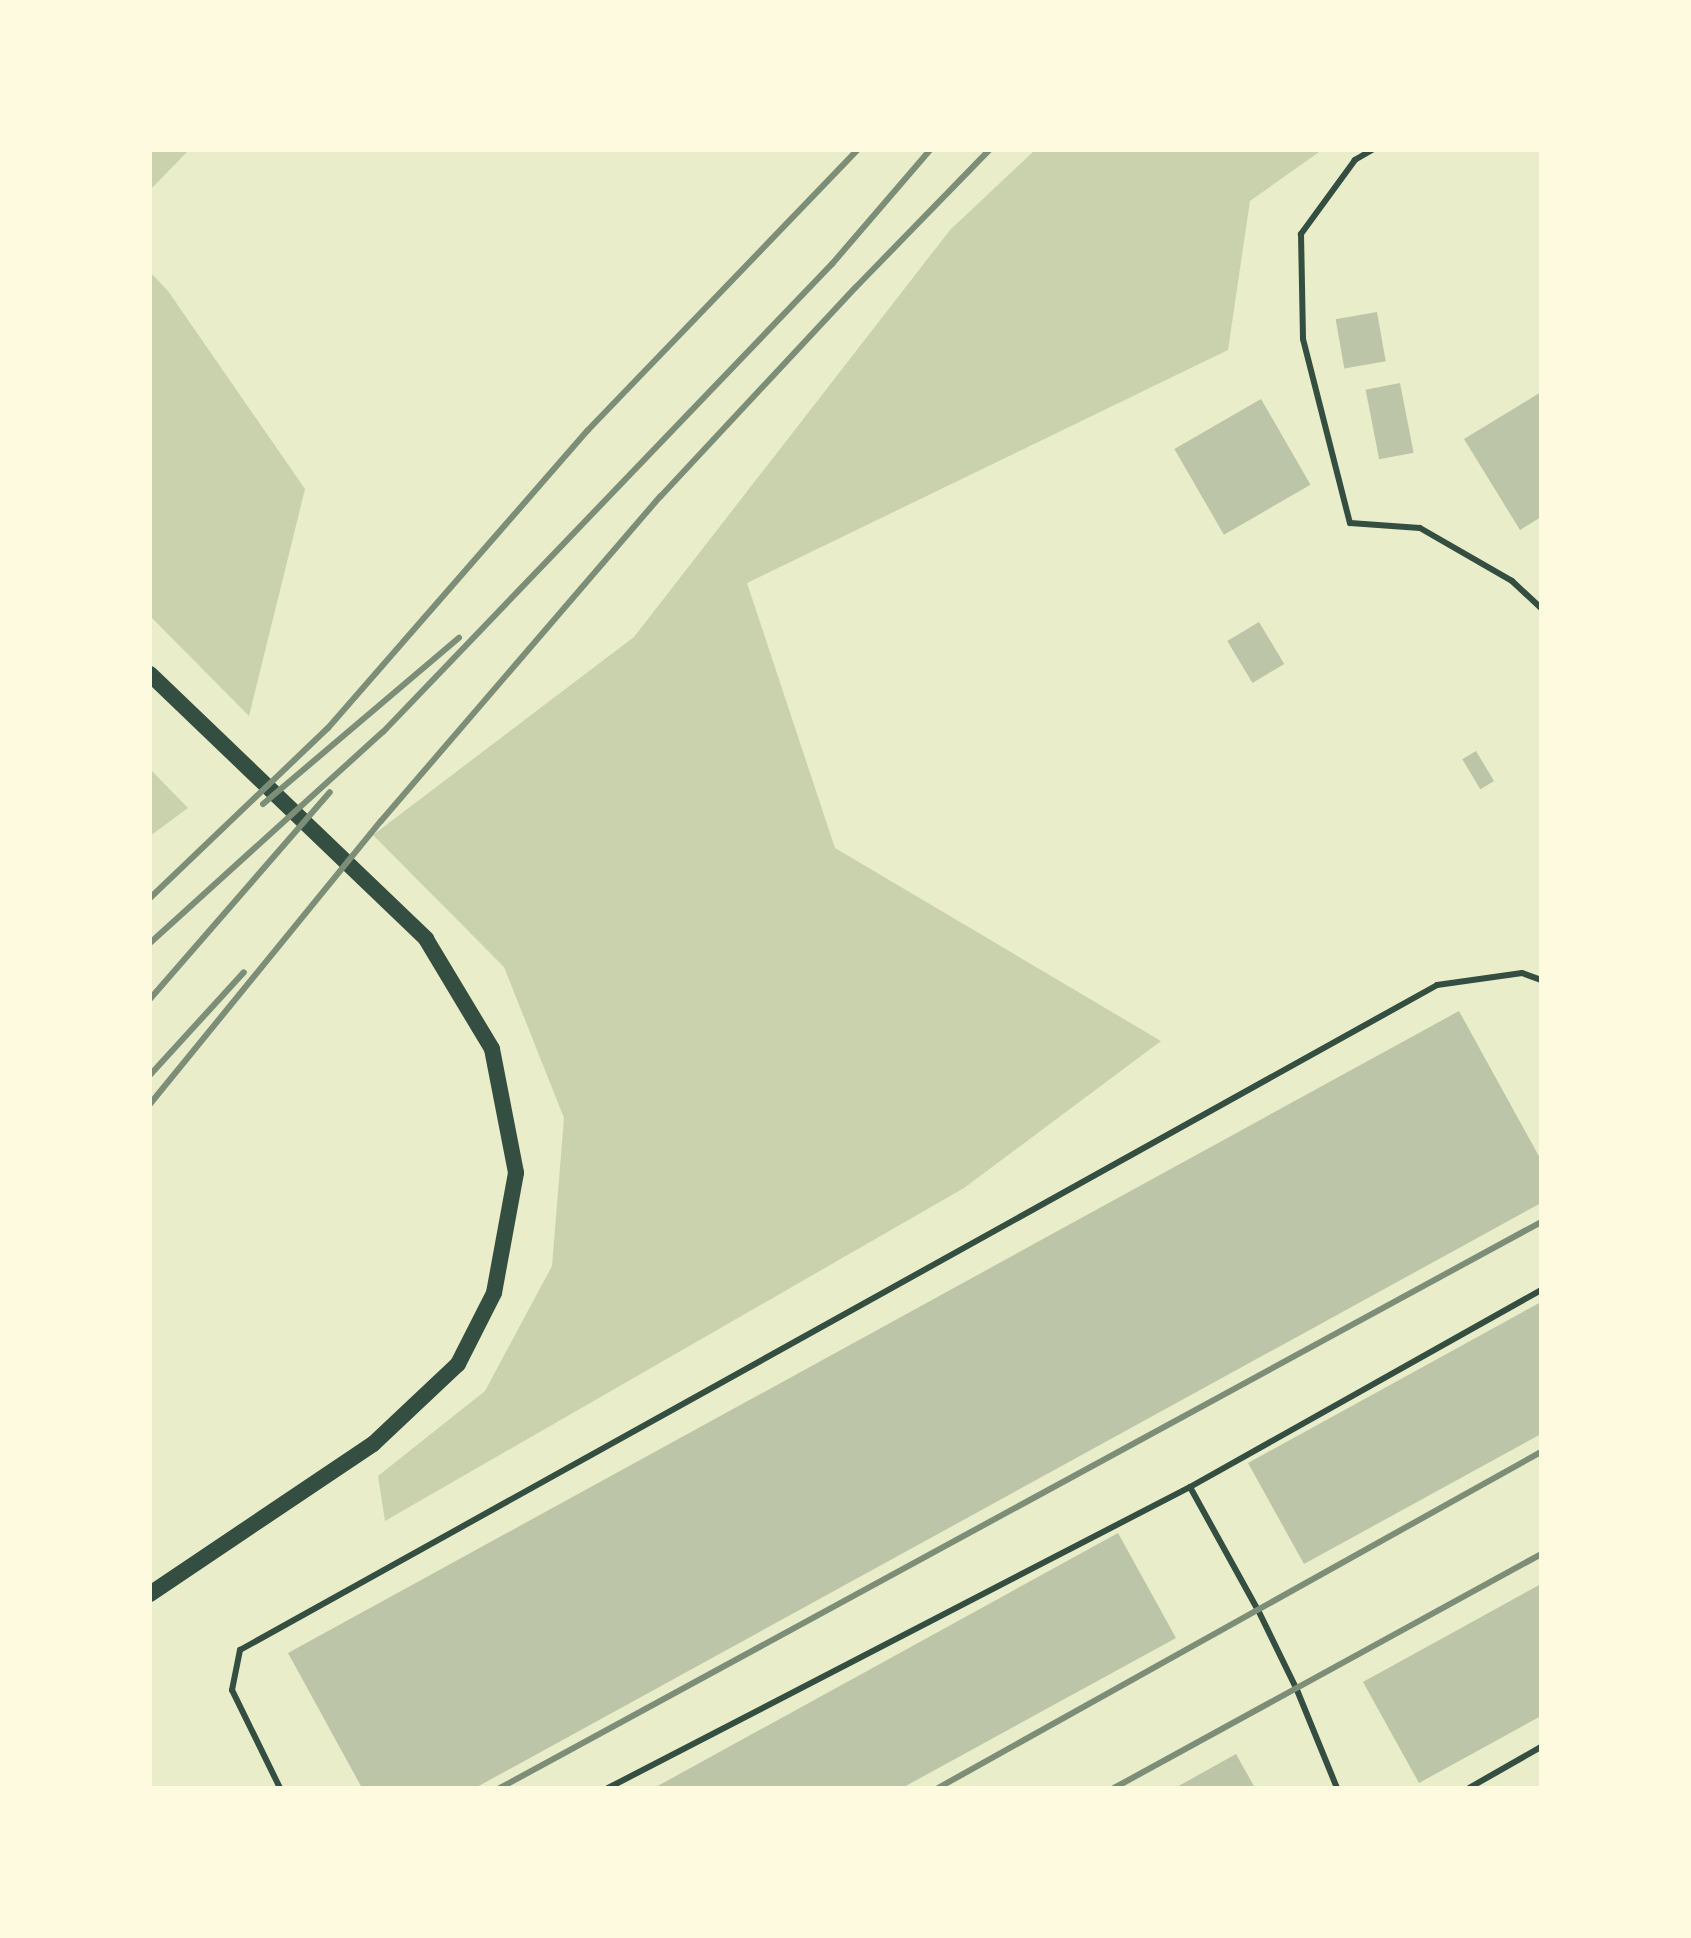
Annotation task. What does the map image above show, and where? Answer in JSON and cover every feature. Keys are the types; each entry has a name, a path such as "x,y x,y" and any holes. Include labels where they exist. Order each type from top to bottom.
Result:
{"main road":[{"path":"150,674 426,939 492,1049 516,1173 494,1293 458,1364 373,1444 150,1594"}],"lane":[{"path":"1372,150 1355,160 1301,234 1303,339 1350,523 1420,528 1512,581 1541,608"},
{"path":"280,1788 232,1690 240,1650 1437,985 1522,973 1541,980"},
{"path":"608,1788 1190,1487 1541,1290"},
{"path":"1190,1487 1258,1610 1297,1690 1337,1788"},
{"path":"1469,1788 1541,1747"}],"green space":[{"path":"150,150 189,150 150,190"},
{"path":"1035,150 1322,150 1250,201 1228,350 747,583 835,848 1161,1041 964,1188 385,1521 378,1476 485,1391 552,1266 564,1118 504,967 373,835 634,637 950,230"},
{"path":"150,272 168,291 305,489 249,716 150,616"},
{"path":"150,769 188,808 150,836"}],"building":[{"path":"1377,312 1386,361 1344,369 1336,319"},
{"path":"1400,383 1414,453 1379,459 1366,390"},
{"path":"1541,392 1541,517 1520,530 1464,439"},
{"path":"1261,399 1310,485 1224,535 1174,449"},
{"path":"1259,622 1284,664 1253,683 1227,641"},
{"path":"1476,751 1494,781 1480,789 1462,759"},
{"path":"1459,1011 1541,1160 1541,1203 475,1788 362,1788 288,1653"},
{"path":"1541,1302 1541,1434 1304,1564 1248,1463"},
{"path":"1118,1533 1176,1638 902,1788 654,1788"},
{"path":"1541,1584 1541,1716 1419,1783 1363,1682"},
{"path":"1236,1754 1255,1788 1175,1788"}],"railway":[{"path":"150,898 328,728 588,430 857,150"},
{"path":"150,943 383,732 832,264 930,150"},
{"path":"150,1104 381,821 660,497 989,150"},
{"path":"263,804 459,638"},
{"path":"150,999 330,792"},
{"path":"150,1075 244,972"},
{"path":"500,1788 1541,1222"},
{"path":"938,1788 1541,1452"},
{"path":"1114,1788 1541,1554"}]}
